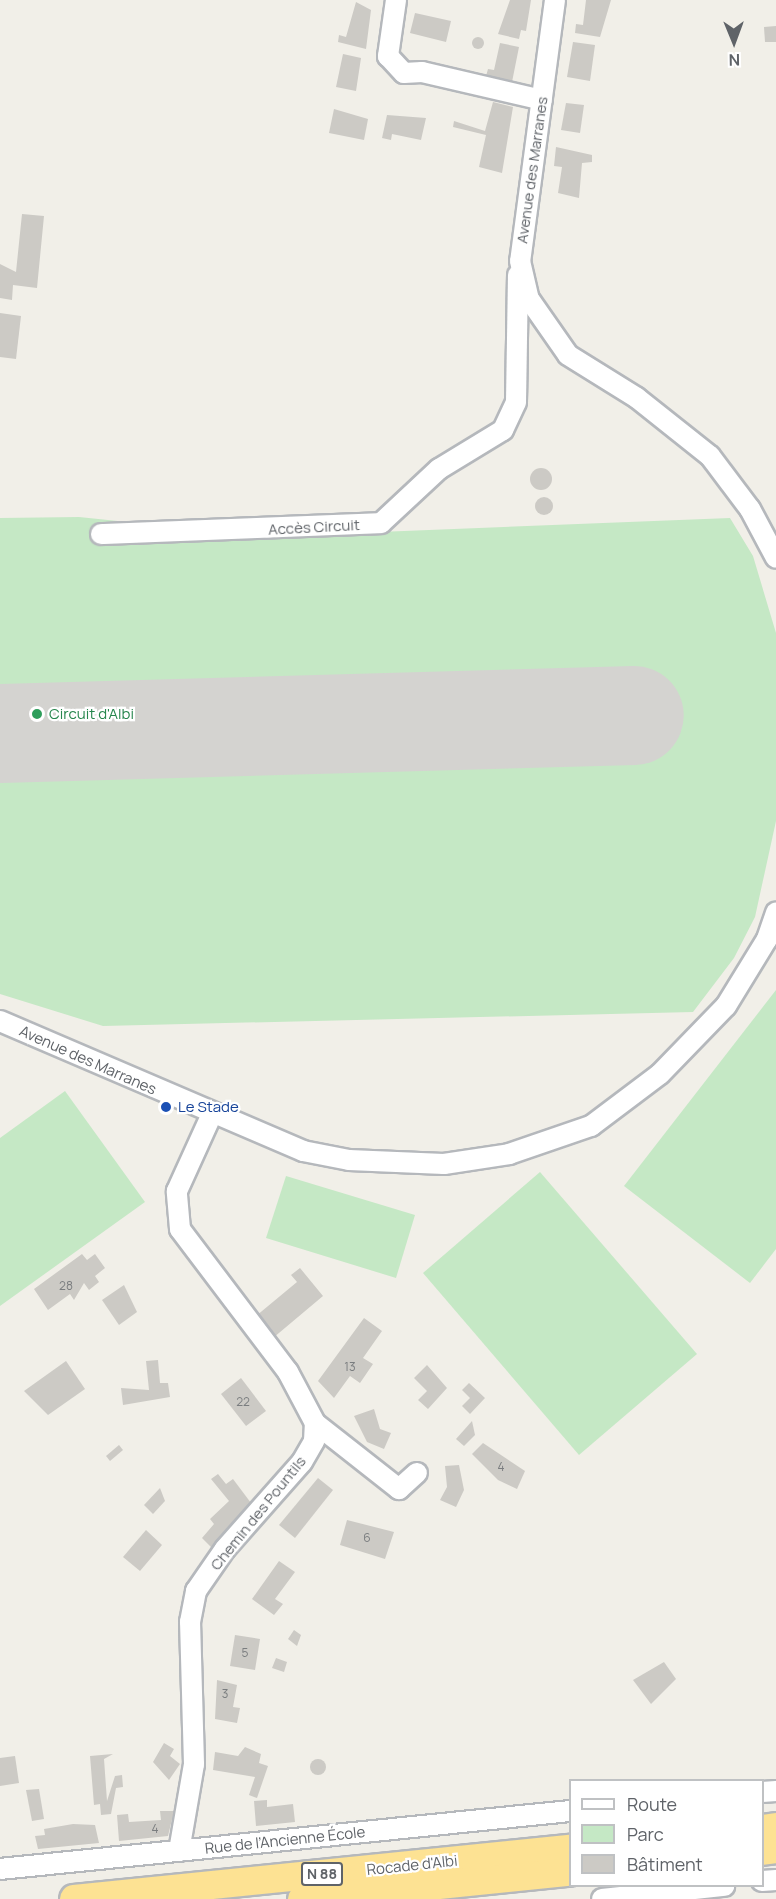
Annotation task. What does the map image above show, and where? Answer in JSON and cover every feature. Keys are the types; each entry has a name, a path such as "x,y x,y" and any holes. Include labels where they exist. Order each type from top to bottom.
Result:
{"highway":[{"name":"Rocade d'Albi","path":"74,1899 569,1849"},
{"name":"Rocade d'Albi","path":"302,1899 569,1872"}],"street":[{"path":"396,0 388,56 404,73 422,72 542,100"},
{"name":"Avenue des Marranes","path":"555,0 520,261 529,299 568,355 637,398 710,456 750,509 776,558"},
{"name":"Accès Circuit","path":"101,534 381,523 439,469 503,430 516,402 514,319 520,261"},
{"name":"Avenue des Marranes","path":"0,1021 212,1114 303,1151 392,1164 444,1164 509,1154 587,1130 660,1074 726,1006 767,939 776,913"},
{"path":"212,1114 181,1192 180,1229 188,1244 288,1372 315,1423 399,1489 417,1473"},
{"name":"Chemin des Pountils","path":"179,1851 194,1764 190,1622 196,1591 225,1549 302,1462 314,1441 315,1423"},
{"name":"Rue de l’Ancienne École","path":"0,1869 569,1811"},
{"path":"602,1899 715,1887"}],"green space":[{"path":"79,517 185,528 329,534 730,518 753,556 776,633 776,821 755,917 734,958 693,1012 103,1026 0,994 0,518","holes":["633,681 634,751 76,765 73,697"]},
{"path":"776,990 776,1249 750,1283 624,1186"},
{"path":"65,1091 145,1202 0,1306 0,1138"},
{"path":"540,1172 697,1354 579,1455 423,1273"},
{"path":"286,1176 415,1215 396,1278 266,1238"}],"building":[{"path":"510,0 531,0 526,31 521,30 519,39 498,34"},
{"path":"586,0 611,0 600,37 575,33 576,24 583,25"},
{"path":"356,2 371,10 366,49 338,42 339,35 346,37"},
{"path":"415,13 451,21 446,42 410,33"},
{"path":"776,26 776,42 765,42 764,27"},
{"path":"480,37 483,38 483,48 476,49 473,48 472,41 473,38"},
{"path":"573,42 595,45 590,81 567,77"},
{"path":"500,43 519,47 512,82 486,76 488,69 494,70"},
{"path":"343,54 361,58 356,91 336,87"},
{"path":"493,102 513,107 502,173 479,167 486,135 453,127 454,121 485,131"},
{"path":"566,103 584,105 580,133 561,130"},
{"path":"334,109 368,119 364,140 329,133"},
{"path":"387,115 426,118 421,140 392,134 391,140 382,138"},
{"path":"556,147 592,155 592,162 582,163 579,198 558,193 562,167 554,166"},
{"path":"22,214 44,216 37,288 13,285 12,300 0,298 0,264 16,272"},
{"path":"0,313 21,316 16,359 0,357"},
{"path":"541,468 549,471 552,479 549,487 541,490 533,487 530,479 533,471"},
{"path":"540,497 548,497 553,502 551,513 540,515 535,510 535,502"},
{"path":"82,1254 87,1260 95,1254 105,1268 95,1276 99,1282 89,1290 84,1283 74,1300 70,1294 48,1310 34,1289"},
{"path":"300,1268 323,1296 273,1338 256,1316 297,1282 291,1275"},
{"path":"124,1285 137,1312 119,1325 102,1300"},
{"path":"364,1318 382,1331 363,1358 373,1364 360,1383 350,1376 334,1398 318,1381"},
{"path":"158,1360 160,1383 168,1383 170,1397 123,1405 121,1388 149,1390 146,1361"},
{"path":"66,1361 85,1389 48,1415 24,1391"},
{"path":"427,1365 447,1388 428,1409 418,1400 427,1391 414,1378"},
{"path":"241,1378 266,1411 246,1426 221,1394"},
{"path":"469,1383 485,1398 470,1414 462,1406 470,1398 462,1390"},
{"path":"374,1409 380,1429 391,1433 384,1449 367,1442 354,1416"},
{"path":"472,1421 475,1435 464,1446 456,1439"},
{"path":"483,1443 525,1471 517,1489 498,1480 472,1454"},
{"path":"119,1445 123,1450 110,1461 106,1456"},
{"path":"459,1465 464,1490 456,1507 440,1500 447,1487 445,1466"},
{"path":"218,1474 226,1484 233,1479 251,1503 212,1548 202,1538 214,1524 210,1519 229,1501 211,1479"},
{"path":"318,1478 333,1490 295,1538 279,1525"},
{"path":"160,1488 165,1501 153,1514 144,1505"},
{"path":"347,1520 394,1532 385,1559 340,1545"},
{"path":"146,1530 162,1545 140,1571 123,1557"},
{"path":"279,1561 295,1572 275,1599 283,1604 274,1615 252,1599"},
{"path":"294,1630 301,1635 297,1646 288,1639"},
{"path":"235,1635 260,1639 255,1670 230,1666"},
{"path":"276,1658 287,1662 284,1672 272,1668"},
{"path":"664,1662 676,1679 651,1704 633,1680"},
{"path":"217,1680 237,1685 233,1707 240,1708 237,1723 215,1719"},
{"path":"164,1743 174,1749 170,1756 180,1764 169,1780 153,1762"},
{"path":"245,1747 261,1754 259,1763 268,1766 257,1798 249,1795 255,1777 213,1770 215,1752 238,1756"},
{"path":"113,1754 104,1759 107,1801 115,1776 122,1775 123,1787 116,1788 111,1814 101,1815 100,1804 94,1805 90,1756"},
{"path":"15,1756 19,1783 0,1786 0,1758"},
{"path":"315,1759 321,1759 326,1767 324,1773 315,1775 310,1770 310,1764"},
{"path":"39,1789 44,1819 32,1821 26,1790"},
{"path":"267,1800 267,1807 293,1804 295,1822 256,1826 254,1801"},
{"path":"160,1811 174,1811 168,1836 119,1841 117,1815 128,1814 129,1822 161,1820"},
{"path":"73,1824 95,1825 99,1843 38,1849 35,1836 45,1835 44,1829"}],"runway":[{"path":"0,733 634,715"}],"place":[{"name":"Circuit d'Albi","path":"37,714"},
{"name":"Le Stade","path":"166,1107"}]}
